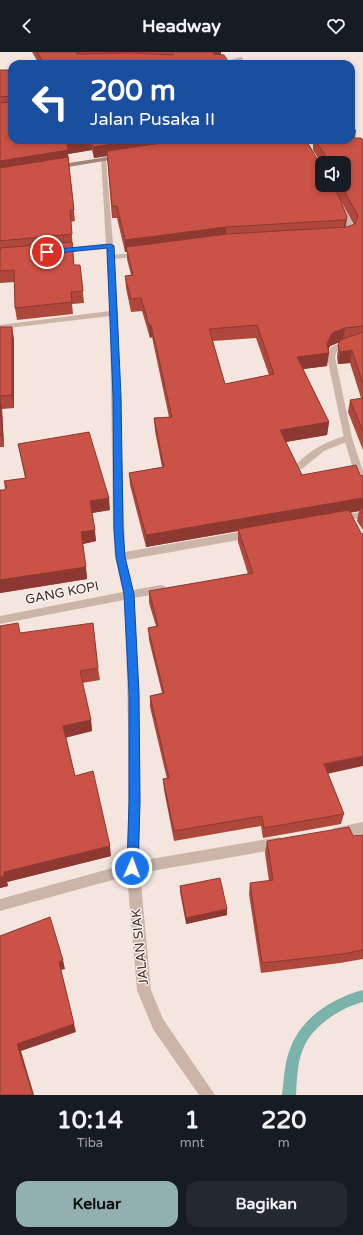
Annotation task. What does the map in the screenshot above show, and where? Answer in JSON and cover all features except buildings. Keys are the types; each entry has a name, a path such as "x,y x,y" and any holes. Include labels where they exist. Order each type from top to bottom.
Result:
{"street":[{"path":"52,168 125,156"},
{"name":"JALAN SIAK","path":"103,159 111,246 114,313 118,529 120,557 129,594 134,701 135,802 132,868 144,990 158,1024 204,1089"},
{"path":"333,192 350,229 349,234 337,236"},
{"path":"55,252 111,246"},
{"path":"111,257 149,252"},
{"path":"0,326 114,313"},
{"path":"363,341 346,344 334,349 331,357 348,438 363,486"},
{"path":"299,467 312,453 322,447 348,438"},
{"path":"333,520 363,515"},
{"path":"349,517 356,529"},
{"path":"120,557 262,532"},
{"name":"GANG KOPI","path":"0,620 129,594 174,587"},
{"path":"323,835 363,828"},
{"path":"0,905 132,868 294,840"}],"waterway":[{"path":"289,1095 291,1073 296,1050 298,1043 307,1030 321,1017 337,1006 354,998 363,996"}],"route":[{"path":"47,252 111,246 117,396 118,529 120,557 129,594 134,693 135,802 132,868"}]}
